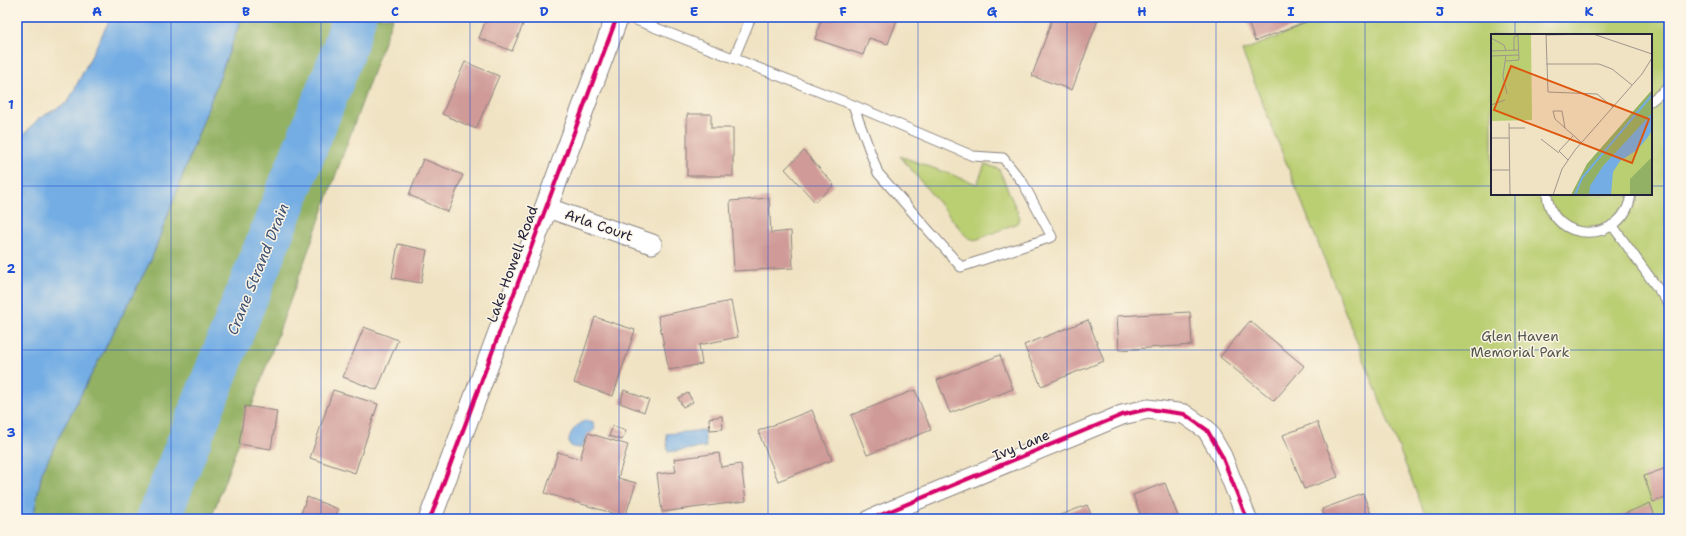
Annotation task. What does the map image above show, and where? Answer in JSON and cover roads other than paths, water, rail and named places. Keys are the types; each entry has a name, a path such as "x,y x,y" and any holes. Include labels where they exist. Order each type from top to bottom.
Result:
{"street":[{"name":"Lake Howell Road","path":"430,519 545,206 617,17"},
{"name":"Arla Court","path":"545,206 652,244"},
{"name":"Ivy Lane","path":"871,519 1122,415 1148,409 1184,414 1206,430 1222,456 1247,519"}],"lane":[{"path":"628,17 853,104 973,156 1003,158 1023,182 1052,237 961,267 878,173 853,104"},
{"path":"734,58 751,17"},
{"path":"1652,100 1669,87"},
{"path":"1547,195 1549,204 1555,216 1571,229 1591,233 1604,230 1612,226 1625,213 1631,195"},
{"path":"1612,226 1669,304"}],"water":[{"path":"111,17 242,17 151,260 42,472 33,519 17,519 17,142 38,119 68,102"},
{"path":"586,420 593,422 595,429 587,436 580,448 572,447 569,443 569,439 572,432 576,426"},
{"path":"704,430 706,447 668,452 666,434"}],"waterway":[{"name":"Crane Strand Drain","path":"158,519 341,58 354,17"}],"park label":[{"name":"Glen Haven Memorial Park","path":"1520,344"}]}
